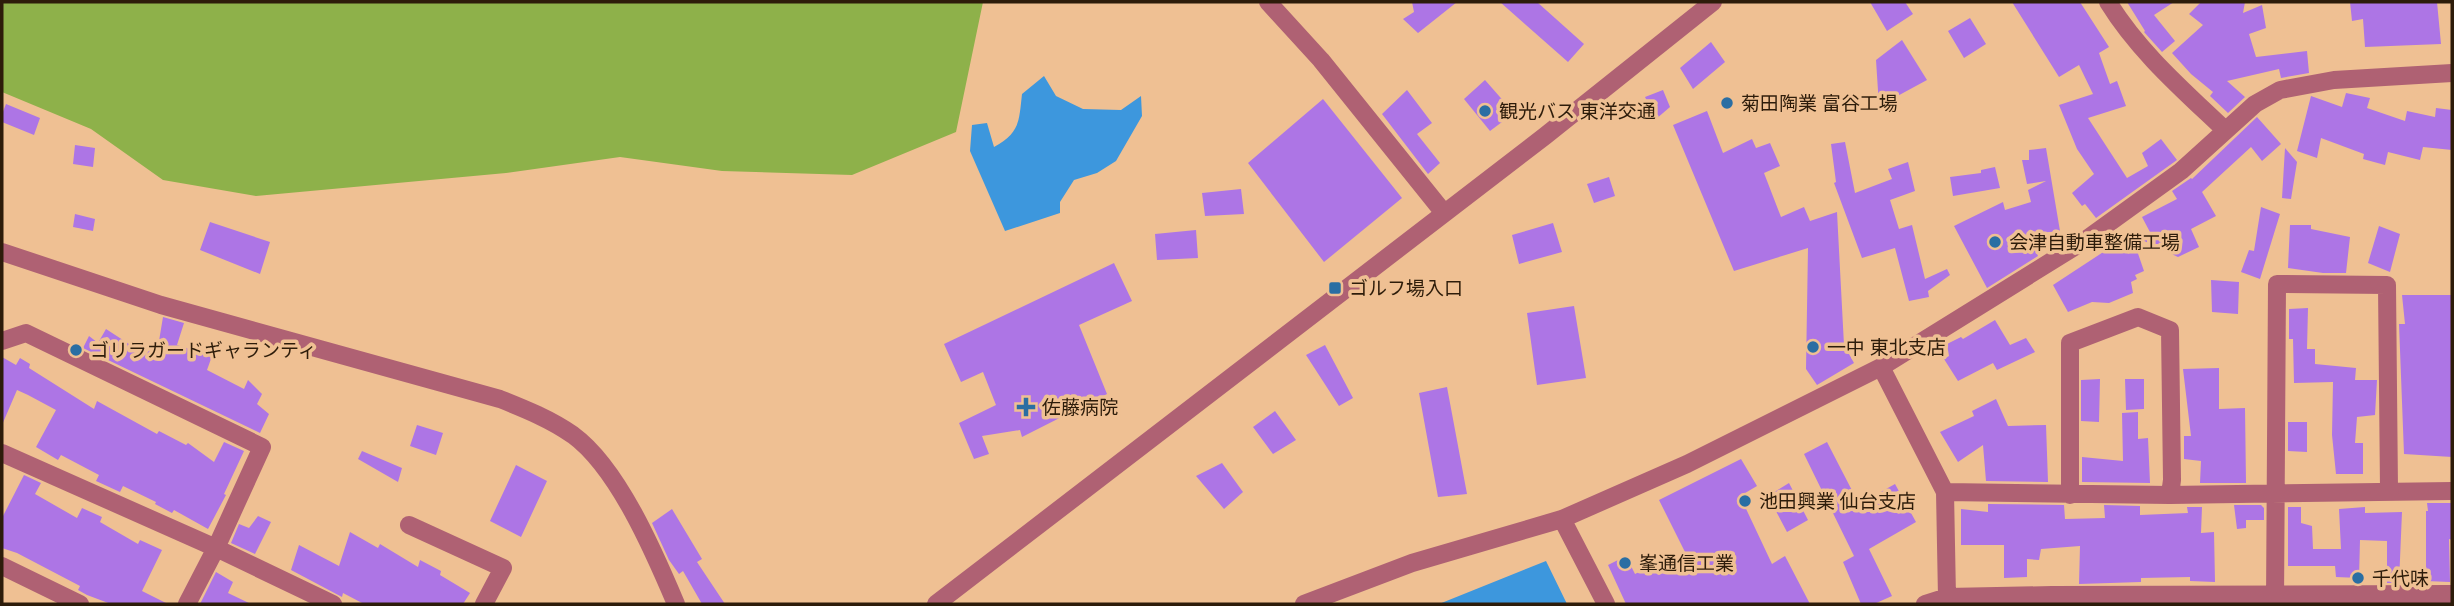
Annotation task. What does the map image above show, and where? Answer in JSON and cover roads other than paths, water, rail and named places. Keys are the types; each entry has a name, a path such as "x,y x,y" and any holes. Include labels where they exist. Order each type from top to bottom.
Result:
{"street":[{"path":"1269,2 1321,60 1444,213"},
{"path":"936,604 1713,2"},
{"path":"2108,2 2125,30 2225,130"},
{"path":"1304,604 1412,563 1562,519 1687,464 1881,367 2084,241 2181,171 2255,104 2280,90 2334,80 2452,73"},
{"path":"2,252 160,305 500,399 541,415 574,435 603,463 650,547 676,604"},
{"path":"2274,599 2277,284 2387,285 2389,490"},
{"path":"2070,495 2070,343 2137,317 2171,330 2170,495"},
{"path":"2,341 26,333 262,447 187,604"},
{"path":"1881,367 1945,492 1947,597"},
{"path":"2,453 216,548 333,604"},
{"path":"1945,492 2170,495 2452,491"},
{"path":"1562,519 1606,604"},
{"path":"409,525 503,568 484,604"},
{"path":"2,566 80,604"},
{"path":"1925,604 1947,597 2113,600 2452,594"}],"water":[{"path":"1044,76 1056,96 1083,109 1121,110 1141,96 1142,116 1116,161 1097,173 1074,180 1060,202 1060,213 1005,231 970,151 972,125 987,123 994,147 1003,142 1017,125 1022,94"},
{"path":"1546,561 1567,604 1439,604"}],"place":[{"name":"菊田陶業 富谷工場","path":"1727,103"},
{"name":"観光バス 東洋交通","path":"1485,111"},
{"name":"会津自動車整備工場","path":"1995,242"},
{"name":"ゴルフ場入口","path":"1335,288"},
{"name":"一中 東北支店","path":"1813,347"},
{"name":"ゴリラガードギャランティ","path":"76,350"},
{"name":"佐藤病院","path":"1026,407"},
{"name":"池田興業 仙台支店","path":"1745,501"},
{"name":"峯通信工業","path":"1625,563"},
{"name":"千代味","path":"2358,578"}]}
